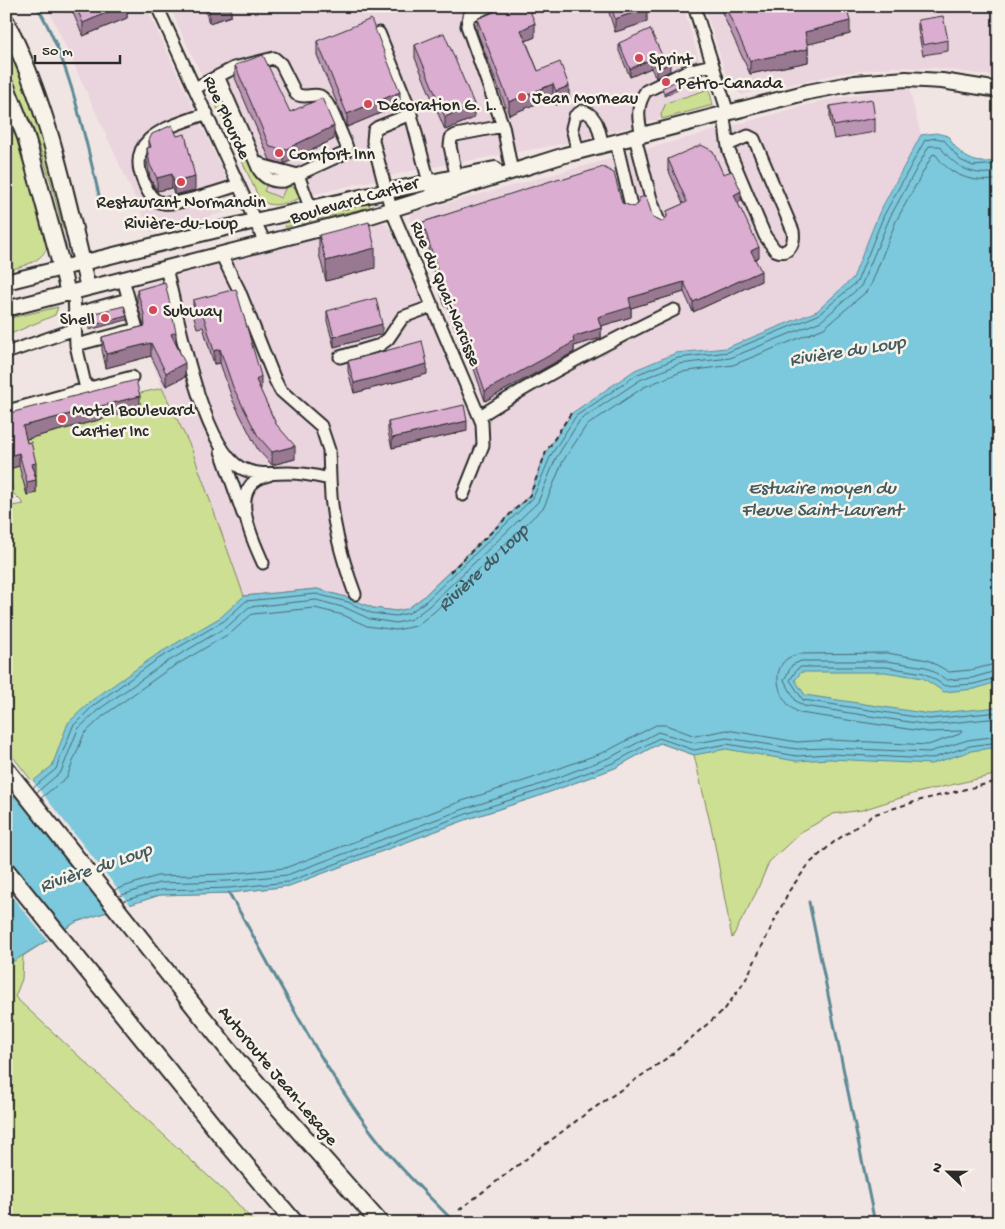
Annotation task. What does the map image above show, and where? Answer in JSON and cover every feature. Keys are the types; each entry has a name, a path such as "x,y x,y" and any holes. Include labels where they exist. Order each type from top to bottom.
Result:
{"highway":[{"path":"6,22 29,70 42,105 82,263"},
{"path":"6,87 26,137 62,268"},
{"name":"Autoroute Jean-Lesage","path":"6,768 240,1063 380,1223"},
{"path":"6,870 228,1144 296,1223"}],"main road":[{"name":"Boulevard Cartier","path":"6,282 255,219 429,182 458,182 815,91 878,80 936,80 999,90"},
{"name":"Boulevard Cartier","path":"6,309 391,209 433,196 458,182"},
{"path":"76,291 82,263"},
{"path":"62,268 76,291"}],"street":[{"name":"Rue Plourde","path":"157,6 255,219 264,243"},
{"path":"488,6 470,16 467,26 503,126 511,169"},
{"path":"694,6 726,113 728,145 770,245 778,251 786,251 794,244 793,231 754,139 748,136 728,145"},
{"path":"379,33 411,114 433,196"},
{"path":"195,88 218,76 234,68 274,58 281,64 296,94 305,97 316,95 324,100 347,148 341,156 284,181 275,181 262,175 218,76"},
{"path":"660,224 651,199 639,136 638,112 641,97 646,91 687,71 712,65"},
{"path":"571,154 572,124 575,116 582,111 589,113 609,144 632,210"},
{"path":"207,113 176,125 144,143 139,152 139,167 149,194 154,200 167,203 239,185"},
{"name":"Rue du Quai-Narcisse","path":"411,114 374,130 373,141 391,209 479,413 484,432 483,445 463,496"},
{"path":"458,182 450,146 451,138 503,126"},
{"path":"298,174 310,207"},
{"path":"221,254 239,290 280,390 321,426 326,434 334,524 343,562 355,594"},
{"path":"166,268 192,370 244,518 263,563"},
{"path":"76,345 137,329 124,279"},
{"path":"76,291 74,314 76,345 86,389"},
{"path":"74,314 128,299"},
{"path":"340,357 380,345 388,338 403,317 433,306"},
{"path":"479,413 674,310"},
{"path":"6,353 75,329"},
{"path":"6,408 11,410 132,377"},
{"path":"217,440 230,459 241,468 270,475"},
{"path":"244,518 246,500 252,483 260,478 270,475 305,474 330,479"}],"path":[{"path":"450,572 530,495 546,452 572,413"},
{"path":"459,1210 584,1115 670,1056 725,1009 744,981 789,892 809,864 834,842 875,814 921,800 999,781"}],"shaded area":[{"path":"47,6 146,6 235,198 234,204 229,211 151,233"},
{"path":"169,6 683,6 713,105 568,143 411,171 269,205 259,198"},
{"path":"704,6 999,6 999,77 935,68 892,67 838,74 742,95 736,91 726,74"},
{"path":"909,88 921,135 879,213 853,278 817,311 726,348 676,353 635,370 572,413 546,452 530,495 422,598 407,609 396,611 373,608 349,598 317,589 244,596 192,450 162,388 149,354 132,288 377,222 385,223 390,228 472,411 484,404 409,218 411,213 822,101 884,90"}],"green space":[{"path":"6,38 41,121 66,229 63,229 50,179 32,124 6,74"},
{"path":"214,86 217,87 268,182 264,191 281,198 285,189 291,186 297,189 301,198 274,205 264,202 259,198 210,92"},
{"path":"709,89 713,105 662,119 661,114 666,103"},
{"path":"6,109 30,176 49,240 44,253 34,262 6,271"},
{"path":"369,202 370,207 285,227 284,221"},
{"path":"58,307 55,315 6,336 6,319"},
{"path":"162,388 192,450 244,596 317,589 349,598 373,608 396,611 407,609 422,598 483,539 509,528 235,767 6,800 11,799 32,781 6,748 6,507 24,504 13,493 6,459 16,452 27,495 23,440 140,409 136,394"},
{"path":"479,611 992,683 999,681 999,774 916,793 862,810 833,814 801,832 769,862 756,893 732,938 713,835 694,755 660,743 615,768 536,797 468,819 289,886 229,893 160,895 76,922 23,956 22,979 15,997 235,1201 255,1223 6,1223 6,918"}],"water":[{"name":"Estuaire moyen du Fleuve Saint-Laurent","path":"936,133 948,136 957,149 976,161 983,162 999,159 999,681 975,689 944,692 923,678 885,672 801,672 795,680 805,695 930,714 999,707 999,747 971,751 931,764 830,759 796,761 726,749 694,755 660,743 615,768 536,797 468,819 289,886 229,893 160,895 76,922 6,966 6,800 11,799 52,766 68,723 91,701 156,655 221,617 244,596 317,589 349,598 373,608 396,611 407,609 422,598 530,495 546,452 572,413 635,370 676,353 726,348 817,311 853,278 879,213 921,135"}],"pier":[{"path":"31,779 132,907 110,914 14,793"},
{"path":"6,855 67,931 49,942 6,889"}],"building":[{"path":"76,6 122,6 83,23"},
{"path":"208,6 220,6 209,10"},
{"path":"508,6 528,6 535,23 521,30 538,71 560,62 569,86 556,91 553,84 509,102 477,19"},
{"path":"611,6 646,6 647,8 615,19"},
{"path":"725,6 846,6 850,21 805,32 808,49 750,61"},
{"path":"943,16 948,40 923,45 918,20"},
{"path":"371,19 400,92 347,114 317,41"},
{"path":"650,29 665,62 669,60 670,63 656,70 651,59 630,69 619,43"},
{"path":"444,33 474,104 445,117 415,45"},
{"path":"263,55 290,112 322,98 334,126 284,150 270,147 235,65"},
{"path":"676,81 678,86 664,93 662,88"},
{"path":"872,99 875,118 834,126 830,106"},
{"path":"172,125 177,136 185,134 195,177 174,182 172,174 157,178 150,165 147,148 151,147 149,140 152,134"},
{"path":"701,145 713,151 723,174 732,171 741,191 734,195 759,247 751,251 761,271 693,302 684,282 629,298 631,307 598,317 601,328 573,337 574,342 485,391 461,321 456,322 448,296 445,297 423,222 560,178 561,180 603,167 614,173 622,203 634,207 639,203 639,198 646,196 653,218 662,222 667,217 667,211 687,202 668,159"},
{"path":"369,222 375,248 326,261 319,235"},
{"path":"165,282 176,332 171,334 185,363 166,373 151,343 106,354 102,337 145,326 144,314 137,290"},
{"path":"236,289 261,376 256,380 276,424 295,446 272,452 258,436 233,387 220,349 214,351 203,314 197,315 193,300"},
{"path":"376,298 382,324 334,337 327,311"},
{"path":"124,306 127,316 89,326 86,315"},
{"path":"422,341 427,364 354,383 348,361"},
{"path":"136,380 140,396 23,426 27,443 31,442 36,463 32,464 36,480 27,482 19,453 6,457 6,414"},
{"path":"464,405 467,421 392,438 388,422"}],"waterway":[{"path":"37,6 60,53 76,104 102,207"},
{"path":"229,893 315,1047 353,1106 373,1134 412,1180 455,1223"},
{"path":"809,902 875,1223"}],"place":[{"name":"Sprint","path":"639,58"},
{"name":"Petro-Canada","path":"666,82"},
{"name":"Jean Morneau","path":"522,97"},
{"name":"Décoration G. L.","path":"368,104"},
{"name":"Comfort Inn","path":"279,153"},
{"name":"Restaurant Normandin Rivière-du-Loup","path":"181,182"},
{"name":"Subway","path":"153,310"},
{"name":"Shell","path":"105,318"},
{"name":"Motel Boulevard Cartier Inc","path":"62,419"}],"water label":[{"name":"Rivière du Loup","path":"847,349"},
{"name":"Rivière du Loup","path":"480,565"},
{"name":"Rivière du Loup","path":"95,866"}]}
